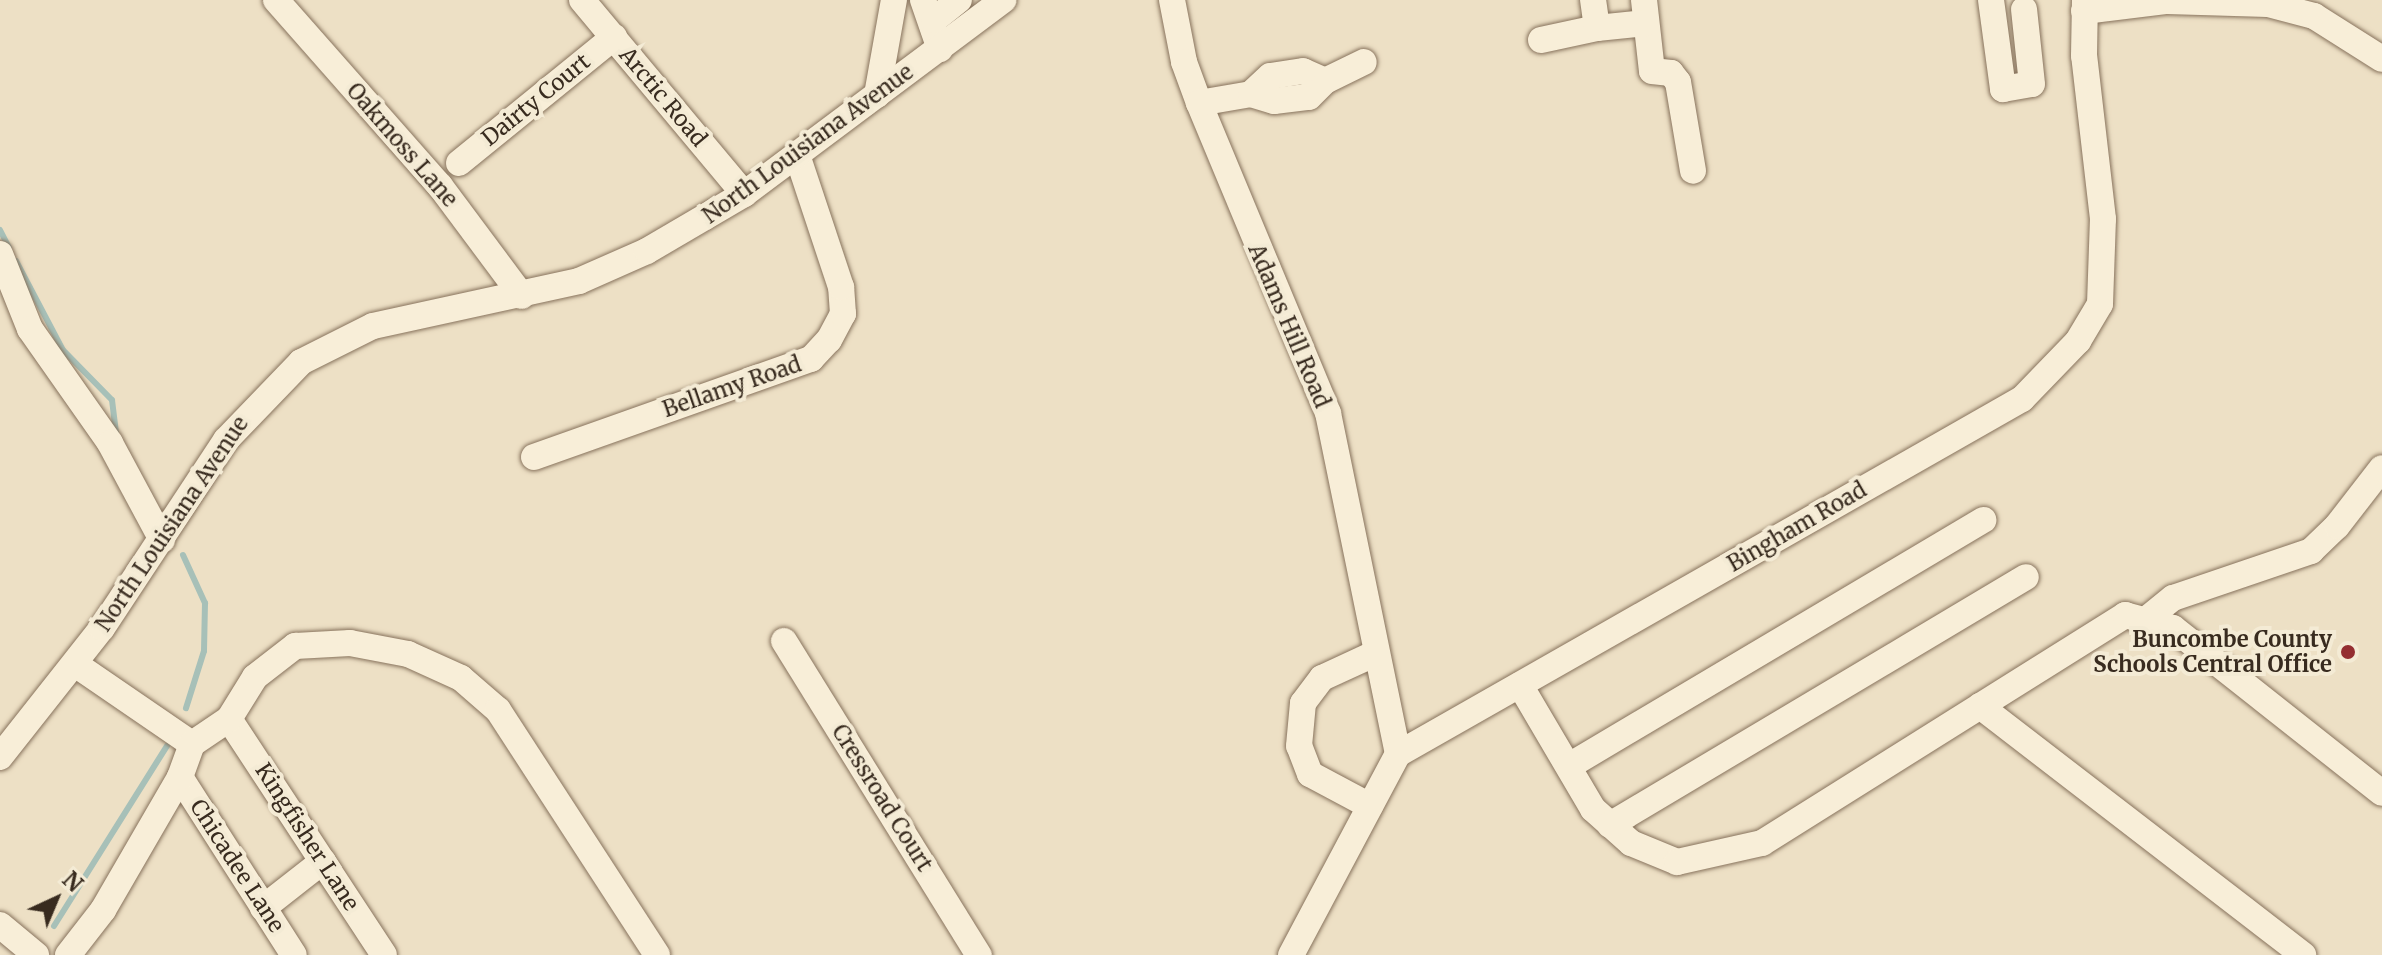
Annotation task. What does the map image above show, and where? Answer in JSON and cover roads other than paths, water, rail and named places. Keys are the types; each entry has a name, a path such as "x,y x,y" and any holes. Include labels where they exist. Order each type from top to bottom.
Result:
{"street":[{"name":"Oakmoss Lane","path":"276,0 440,186 522,296"},
{"name":"Arctic Road","path":"582,0 744,194"},
{"path":"877,95 894,0"},
{"path":"940,49 929,10 959,0"},
{"name":"North Louisiana Avenue","path":"0,757 75,664 162,540 226,440 301,362 373,326 522,296 579,281 647,251 744,194 1003,0"},
{"name":"Adams Hill Road","path":"1172,0 1184,62 1199,103 1244,222 1328,413 1398,754"},
{"path":"1593,0 1597,28"},
{"path":"1991,0 2003,89 2032,84 2024,9"},
{"path":"2084,5 2167,1 2268,4 2314,16 2382,59"},
{"name":"Bingham Road","path":"1398,754 2022,399 2078,341 2100,304 2103,219 2084,56 2084,5"},
{"path":"1541,40 1597,28 1645,12 1652,71 1671,73 1678,82 1693,171"},
{"name":"Dairty Court","path":"459,163 614,37"},
{"path":"1199,103 1251,94 1274,101 1309,97 1325,81 1364,62"},
{"name":"Bellamy Road","path":"534,457 811,359 829,340 843,314 841,287 797,155"},
{"path":"0,254 30,329 110,443 162,540"},
{"path":"2148,618 2173,598 2311,551 2382,468"},
{"path":"1569,766 1984,520"},
{"path":"1610,825 2026,577"},
{"path":"1520,685 1593,809 1631,843 1677,862 1762,843 2125,615 2148,618 2173,628 2382,793"},
{"name":"Cressroad Court","path":"784,641 979,955"},
{"path":"68,955 103,910 180,777 192,744 229,719 255,677 295,646 350,643 408,654 461,678 498,710 657,955"},
{"path":"1370,806 1310,774 1299,746 1303,703 1322,678 1376,653"},
{"path":"75,664 192,744"},
{"path":"1980,706 2303,955"},
{"name":"Kingfisher Lane","path":"229,719 384,955"},
{"path":"1291,955 1398,754"},
{"name":"Chicadee Lane","path":"180,777 294,955"},
{"path":"263,908 323,861"},
{"path":"0,925 36,955"}],"waterway":[{"path":"0,230 9,248"},
{"path":"16,261 63,350 112,400 116,434"},
{"path":"183,555 205,603 204,651 186,708"},
{"path":"54,926 167,746"}],"place":[{"name":"Buncombe County Schools Central Office","path":"2348,652"}]}
